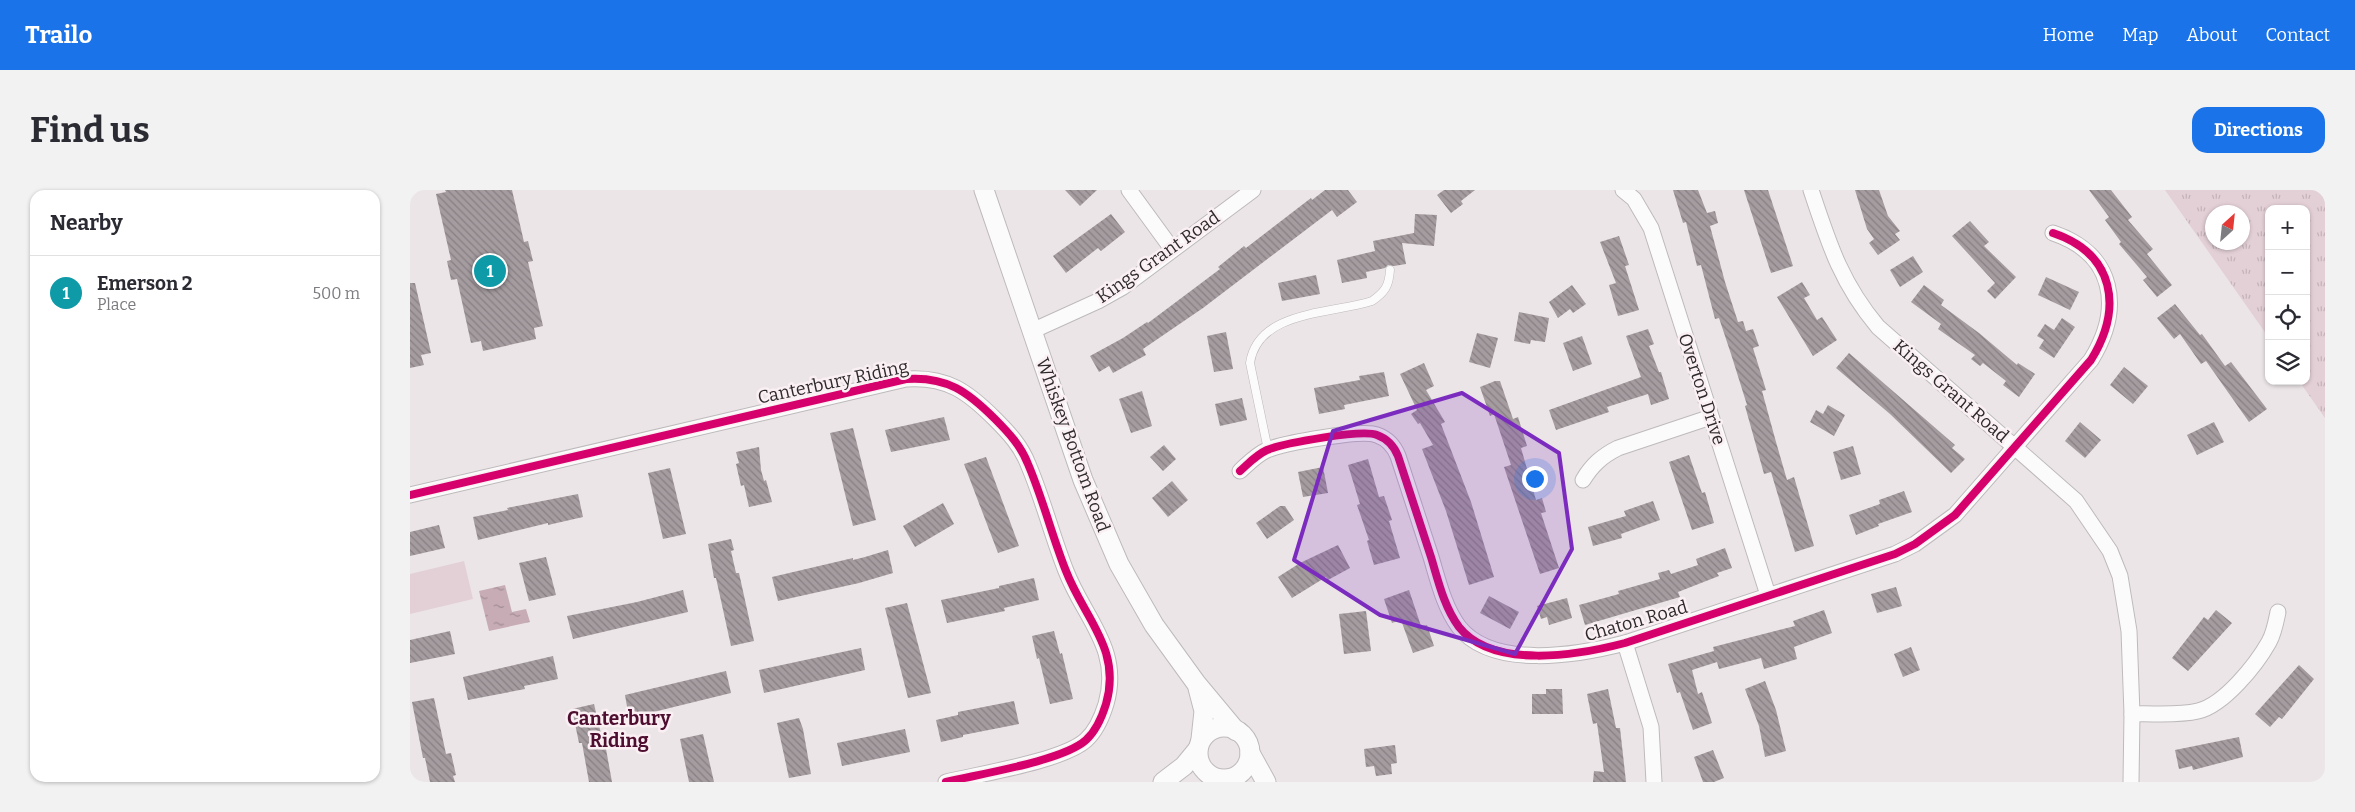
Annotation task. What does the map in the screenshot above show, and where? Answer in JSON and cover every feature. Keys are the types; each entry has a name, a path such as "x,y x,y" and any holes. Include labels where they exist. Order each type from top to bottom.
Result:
{"street":[{"name":"Whiskey Bottom Road","path":"984,190 1083,480 1115,556 1154,625 1196,682 1236,731"},
{"path":"1129,190 1172,249"},
{"name":"Kings Grant Road","path":"1032,331 1098,301 1123,287 1253,190"},
{"name":"Overton Drive","path":"1623,190 1634,199 1651,228 1768,595"},
{"name":"Kings Grant Road","path":"1811,190 1831,250 1858,304 1878,327 2017,447 2076,501 2110,551 2120,576 2126,602 2129,631 2132,714 2131,782"},
{"name":"Chaton Road","path":"1240,471 1257,456 1287,444 1359,433 1376,434 1394,446 1444,598 1460,628 1490,649 1509,654 1566,654 1597,650 1625,643 1895,554 1915,544 1955,515 2017,447 2091,360 2101,344 2108,326 2110,307 2107,286 2097,263 2084,248 2070,239 2053,233"},
{"name":"Canterbury Riding","path":"410,495 906,379 923,378 938,380 957,388 981,405 1007,431 1022,452 1068,576 1105,646 1109,661 1110,679 1108,697 1096,727 1086,740 1073,750 1054,757 946,782"},
{"path":"1583,480 1592,466 1605,455 1618,448 1711,417"},
{"path":"2132,714 2178,713 2200,710 2216,702 2231,691 2260,655 2269,641 2278,612"},
{"path":"1625,643 1651,727 1654,782"},
{"name":"Whiskey Bottom Road","path":"1196,682 1204,711 1200,744"},
{"path":"1162,782 1184,766 1208,732 1217,728 1228,728 1236,731 1244,738 1266,782"},
{"path":"1200,744 1199,762 1203,769 1210,776 1224,781 1243,770 1250,753"}],"lane":[{"path":"1268,450 1250,362 1252,351 1258,340 1267,331 1287,320 1372,301 1382,294 1389,284 1390,270"}],"highlighted area":[{"path":"1462,393 1559,453 1572,549 1515,654 1380,615 1294,560 1333,431"}],"green space":[{"path":"2165,190 2325,190 2325,418 2302,385 2310,385 2310,205 2265,205 2265,332 2207,250 2250,250 2250,205 2205,205 2205,247"},
{"path":"464,561 473,599 410,614 410,574"}],"water":[{"path":"505,585 512,612 526,609 530,622 489,631 479,591"}],"building":[{"path":"445,190 512,190 524,242 528,241 533,261 528,262 543,326 534,328 536,339 483,351 481,341 471,343 457,279 451,280 447,261 451,260 436,194 446,192"},
{"path":"1065,190 1097,190 1080,206"},
{"path":"1325,190 1348,190 1357,202 1337,217 1332,210 1203,308 1143,349 1146,355 1113,373 1109,366 1099,372 1090,356 1148,323 1220,269 1218,267 1244,246 1246,248 1311,198 1312,200"},
{"path":"1444,190 1475,190 1461,201 1463,204 1451,213 1437,195"},
{"path":"1673,190 1698,190 1707,213 1715,211 1718,223 1710,226 1725,282 1738,322 1743,321 1746,331 1753,329 1759,346 1753,348 1766,390 1762,391 1776,442 1787,480 1794,477 1814,546 1795,552 1771,472 1764,474 1745,406 1747,405 1731,354 1719,318 1715,319 1701,265 1697,266 1686,222 1683,223"},
{"path":"1744,190 1768,190 1793,266 1771,273"},
{"path":"1855,190 1879,190 1888,216 1900,231 1895,234 1900,240 1878,255 1869,243 1874,239 1867,229"},
{"path":"2089,190 2111,190 2132,217 2128,220 2153,249 2147,254 2172,285 2157,297 2143,280 2147,277 2119,244 2121,242 2105,220 2109,217"},
{"path":"1111,214 1125,232 1101,251 1098,248 1066,273 1053,256"},
{"path":"1415,214 1437,215 1434,246 1402,243 1406,264 1388,265 1385,268 1366,272 1367,278 1342,283 1337,260 1375,251 1373,241 1414,233"},
{"path":"1970,221 1989,242 1984,246 2016,277 1995,299 1987,291 1995,283 1952,236"},
{"path":"1619,236 1629,265 1625,266 1639,310 1618,316 1609,285 1616,283 1600,242"},
{"path":"1913,256 1923,272 1900,287 1890,270"},
{"path":"1316,275 1320,294 1282,301 1278,283"},
{"path":"2046,277 2079,292 2070,310 2038,295"},
{"path":"1802,282 1810,295 1804,298 1817,320 1822,317 1837,340 1813,356 1777,297"},
{"path":"410,283 415,283 431,353 421,355 424,365 410,368"},
{"path":"1572,285 1586,304 1573,313 1570,309 1558,318 1549,302"},
{"path":"1924,285 1944,300 1941,305 1979,333 2017,365 2018,363 2035,374 2019,397 2003,385 2006,381 1983,363 1980,366 1971,359 1975,355 1938,329 1941,324 1911,302"},
{"path":"2175,304 2200,335 2202,334 2225,366 2231,362 2267,409 2249,422 2206,361 2201,364 2180,334 2174,339 2157,318"},
{"path":"1519,312 1549,318 1545,342 1531,340 1530,344 1514,341"},
{"path":"2062,318 2075,327 2054,358 2039,348 2044,340 2037,336 2045,324 2054,330"},
{"path":"1648,329 1654,344 1649,346 1659,372 1661,372 1669,399 1651,405 1648,394 1607,407 1609,412 1556,430 1549,410 1641,377 1626,336"},
{"path":"1226,332 1233,369 1214,372 1207,336"},
{"path":"1477,333 1498,338 1490,368 1469,362"},
{"path":"1582,336 1592,364 1573,371 1563,343"},
{"path":"1849,353 1955,445 1952,448 1965,459 1951,473 1890,414 1836,368"},
{"path":"1424,363 1434,386 1426,390 1445,422 1441,424 1471,502 1494,577 1469,585 1446,511 1422,449 1433,445 1420,423 1418,424 1411,414 1417,410 1400,374"},
{"path":"2124,367 2148,386 2133,404 2110,385"},
{"path":"1384,372 1389,396 1344,405 1345,409 1319,414 1314,388 1360,380 1359,376"},
{"path":"1500,381 1513,419 1518,417 1527,446 1521,448 1536,500 1542,498 1546,512 1541,513 1559,568 1540,574 1504,467 1511,465 1494,414 1490,416 1480,387"},
{"path":"1142,391 1152,426 1131,433 1119,399"},
{"path":"1242,398 1247,420 1220,426 1215,404"},
{"path":"1828,405 1845,415 1834,436 1810,422 1816,410 1823,414"},
{"path":"944,417 950,440 891,452 885,430"},
{"path":"2080,422 2101,440 2085,458 2065,441"},
{"path":"2214,422 2224,442 2197,455 2187,435"},
{"path":"853,428 876,520 853,526 830,433"},
{"path":"1164,445 1176,459 1163,471 1150,457"},
{"path":"1853,446 1861,474 1841,480 1833,452"},
{"path":"759,447 761,470 772,502 749,507 744,485 741,486 736,464 739,463 736,452"},
{"path":"1689,455 1702,493 1705,492 1714,523 1692,530 1669,462"},
{"path":"986,457 1019,546 998,553 964,464"},
{"path":"1368,459 1379,497 1384,496 1392,520 1389,521 1400,558 1374,565 1367,541 1369,540 1357,505 1360,504 1348,465"},
{"path":"1323,467 1328,493 1303,497 1298,472"},
{"path":"670,468 686,534 663,539 648,473"},
{"path":"1172,481 1188,500 1168,517 1152,498"},
{"path":"1904,491 1912,512 1878,524 1879,526 1856,535 1849,515 1880,504 1879,500"},
{"path":"578,494 583,517 548,525 548,523 478,540 473,517 508,510 507,508"},
{"path":"1653,501 1660,520 1621,534 1622,538 1593,546 1588,527 1626,516 1624,511"},
{"path":"943,503 954,524 915,547 903,526"},
{"path":"1280,506 1285,506 1294,520 1267,539 1256,523"},
{"path":"439,525 445,548 410,556 410,532"},
{"path":"731,539 734,550 731,551 736,573 739,573 754,641 731,646 716,578 714,578 708,544"},
{"path":"1338,545 1350,568 1328,580 1326,577 1292,598 1278,577 1300,563"},
{"path":"1725,548 1732,568 1717,573 1719,576 1678,592 1680,597 1585,625 1579,605 1619,594 1618,591 1660,579 1658,573 1669,570 1671,574 1698,565 1696,559"},
{"path":"888,550 893,573 859,583 778,601 772,577 853,558 853,560"},
{"path":"546,557 556,595 529,601 519,563"},
{"path":"1034,578 1039,600 1004,608 1005,611 947,623 941,600 999,588 999,586"},
{"path":"1896,587 1902,606 1877,613 1871,594"},
{"path":"683,590 688,612 573,639 567,616 637,602"},
{"path":"1409,590 1421,626 1427,625 1434,646 1413,653 1401,620 1392,623 1384,599"},
{"path":"1489,596 1519,612 1510,629 1480,613"},
{"path":"1567,598 1572,618 1549,625 1547,617 1541,619 1537,606"},
{"path":"907,603 931,693 908,698 885,608"},
{"path":"1824,610 1832,633 1794,647 1797,659 1764,669 1761,658 1719,669 1717,662 1692,670 1698,694 1702,692 1712,723 1693,730 1680,692 1677,693 1668,664 1714,651 1713,647 1795,626 1793,621"},
{"path":"2216,610 2232,623 2188,671 2172,658 2204,617 2208,620"},
{"path":"1366,611 1371,651 1344,654 1339,614"},
{"path":"450,631 455,654 410,663 410,640"},
{"path":"1054,631 1060,654 1062,653 1073,699 1050,704 1032,636"},
{"path":"1911,647 1920,670 1903,677 1894,654"},
{"path":"861,648 865,670 764,693 759,670"},
{"path":"553,656 558,679 524,686 525,689 468,700 463,677"},
{"path":"2299,665 2314,679 2282,719 2279,717 2270,727 2255,714"},
{"path":"726,671 731,693 629,718 625,695"},
{"path":"1765,681 1776,710 1786,751 1765,757 1759,726 1745,689"},
{"path":"1546,689 1562,689 1563,714 1532,714 1532,694 1546,694"},
{"path":"1608,689 1616,728 1620,728 1626,782 1593,782 1594,771 1604,772 1597,723 1593,724 1587,694"},
{"path":"434,698 446,754 451,753 456,775 453,776 455,782 430,782 425,758 423,758 412,702"},
{"path":"1014,701 1019,724 963,735 963,737 941,742 936,720 958,715 958,712"},
{"path":"594,704 602,738 604,738 612,782 589,782 582,743 579,743 572,709"},
{"path":"799,718 803,729 811,774 789,778 777,723"},
{"path":"905,729 910,752 842,766 837,743"},
{"path":"703,734 714,782 689,782 680,739"},
{"path":"2239,737 2243,757 2193,770 2192,766 2179,769 2175,750"},
{"path":"1395,745 1397,763 1391,764 1392,774 1376,776 1374,766 1366,767 1364,749"},
{"path":"1713,750 1724,778 1714,782 1703,782 1694,757"}],"cycle path":[{"path":"1240,471 1263,452 1276,447 1356,434 1377,435 1390,443 1395,449 1449,611 1459,627 1474,641 1493,649 1514,654 1538,656 1584,652 1625,643 1895,554 1915,544 1955,515 2091,360 2101,340 2107,321 2109,303 2107,285 2101,269 2090,254 2074,242 2053,233"},
{"path":"410,495 906,379 933,380 956,388 975,401 995,419 1022,451 1066,571 1099,634 1109,667 1110,684 1106,704 1098,724 1090,736 1075,748 999,771 946,782"}],"place":[{"name":"Emerson 2","path":"490,271"}],"district":[{"name":"Canterbury Riding","path":"619,729"}]}
